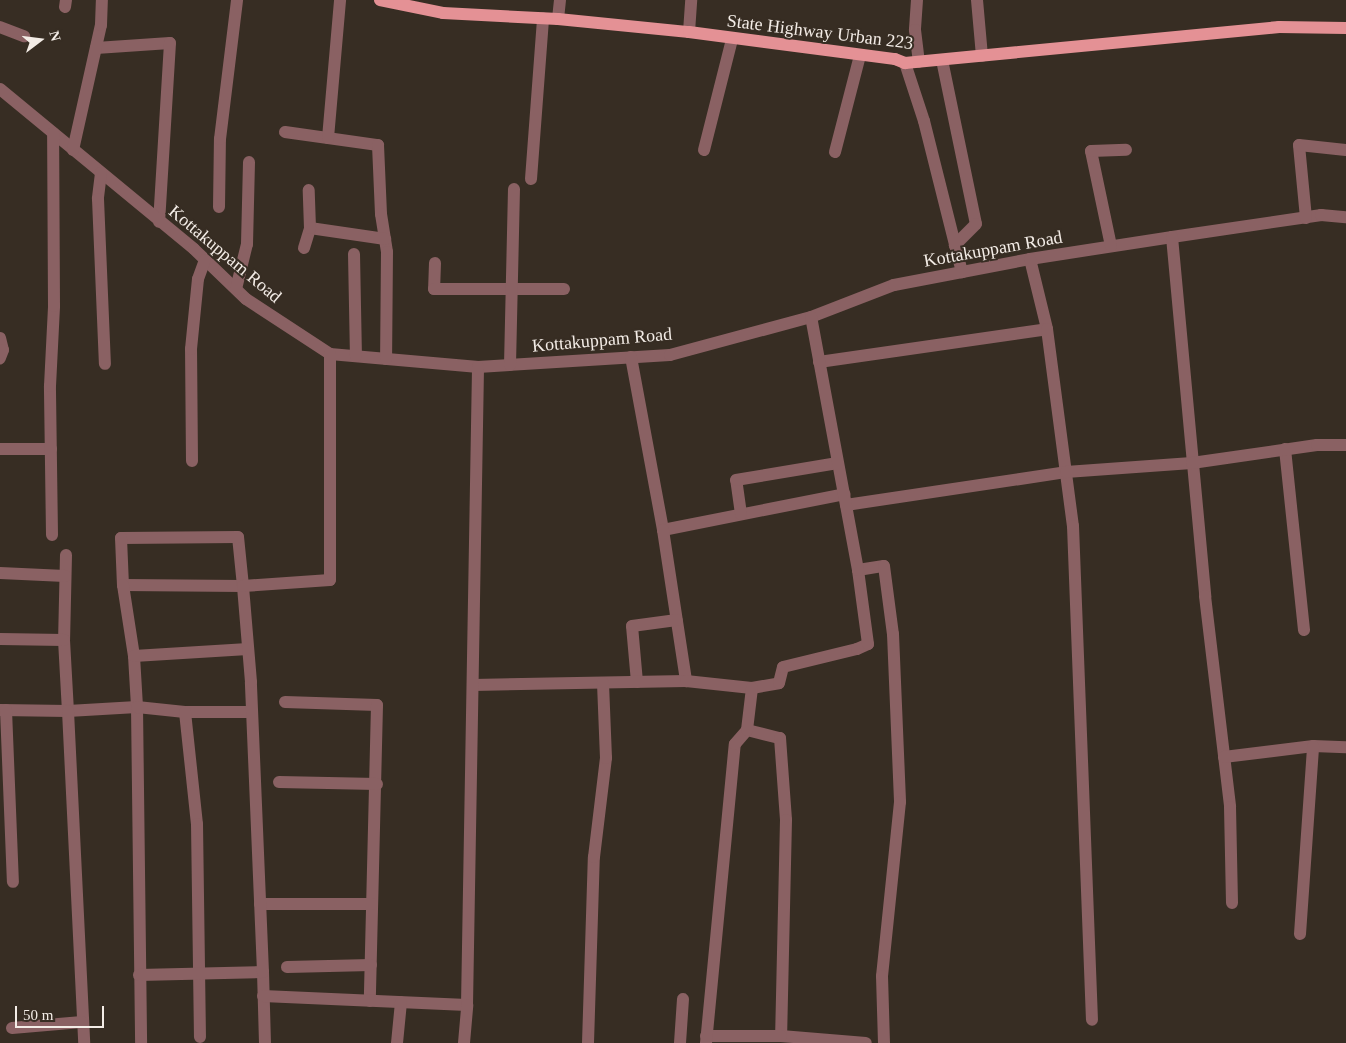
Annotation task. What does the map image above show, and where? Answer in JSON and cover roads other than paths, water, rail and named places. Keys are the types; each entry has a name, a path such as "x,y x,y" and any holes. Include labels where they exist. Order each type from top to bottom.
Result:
{"main road":[{"name":"State Highway Urban 223","path":"380,0 404,2 443,13 558,19 689,32 895,59 905,63 1279,27 1346,28"}],"street":[{"path":"73,150 96,48 102,0"},
{"path":"219,207 220,139 237,0"},
{"path":"328,138 340,0"},
{"path":"558,19 560,0"},
{"path":"689,32 691,0"},
{"path":"917,0 915,30 919,62"},
{"path":"978,0 982,56"},
{"path":"530,179 544,18"},
{"path":"0,27 24,36"},
{"path":"704,150 732,39"},
{"path":"96,48 170,43 159,222"},
{"path":"835,152 860,55"},
{"path":"942,60 976,224 955,245"},
{"path":"905,63 924,121 962,272"},
{"name":"Kottakuppam Road","path":"0,89 205,260 236,289 330,354 478,367 670,355 811,317 894,285 1030,259 1111,246 1306,218 1346,217"},
{"path":"285,132 378,145 385,239 386,359"},
{"path":"52,535 53,133"},
{"path":"1306,218 1299,145 1346,150"},
{"path":"1111,246 1091,150 1126,150"},
{"path":"236,289 247,244 249,162"},
{"path":"101,173 98,199 105,364"},
{"path":"510,365 514,189"},
{"path":"304,248 310,228 309,190"},
{"path":"310,228 385,239"},
{"path":"1172,237 1192,463 1230,807 1232,903"},
{"path":"354,254 356,356"},
{"path":"1030,259 1047,329 1073,526 1092,1020"},
{"path":"192,461 191,349 198,279 205,260"},
{"path":"435,264 434,289 564,289"},
{"path":"473,685 686,681 752,688 779,684 783,667 858,650 868,644 858,570 811,317"},
{"path":"819,362 1047,329"},
{"path":"0,338 3,350 0,358"},
{"path":"123,585 244,586 330,580 330,354"},
{"path":"631,357 663,530 686,681"},
{"path":"464,1043 467,1005 478,367"},
{"path":"663,530 741,514 1066,472 1192,463 1285,449 1346,445"},
{"path":"0,449 51,449"},
{"path":"1285,449 1304,630"},
{"path":"741,514 736,480 838,464"},
{"path":"141,1043 137,707 134,656 123,585 120,538 238,537 244,586 252,712 265,1043"},
{"path":"66,555 64,640 84,1043"},
{"path":"858,570 884,566 893,634 900,802 882,976 884,1043"},
{"path":"0,573 65,576"},
{"path":"637,682 632,626 677,620"},
{"path":"0,639 64,640"},
{"path":"134,656 248,649"},
{"path":"588,1043 594,857 606,758 603,683"},
{"path":"752,688 747,730 735,744 706,1040 780,1036 866,1043"},
{"path":"285,702 377,705 377,784 370,1001"},
{"path":"13,882 3,710 68,711 137,707 184,712 252,712"},
{"path":"184,712 197,824 201,974 200,1036"},
{"path":"747,730 780,738 786,820 780,1036"},
{"path":"1224,757 1313,746 1346,747"},
{"path":"1300,934 1313,746"},
{"path":"279,782 377,784"},
{"path":"260,904 372,904"},
{"path":"287,967 371,965"},
{"path":"139,975 263,972"},
{"path":"263,996 467,1005"},
{"path":"680,1043 683,999"},
{"path":"397,1043 401,1002"},
{"path":"12,1028 82,1022"}]}
